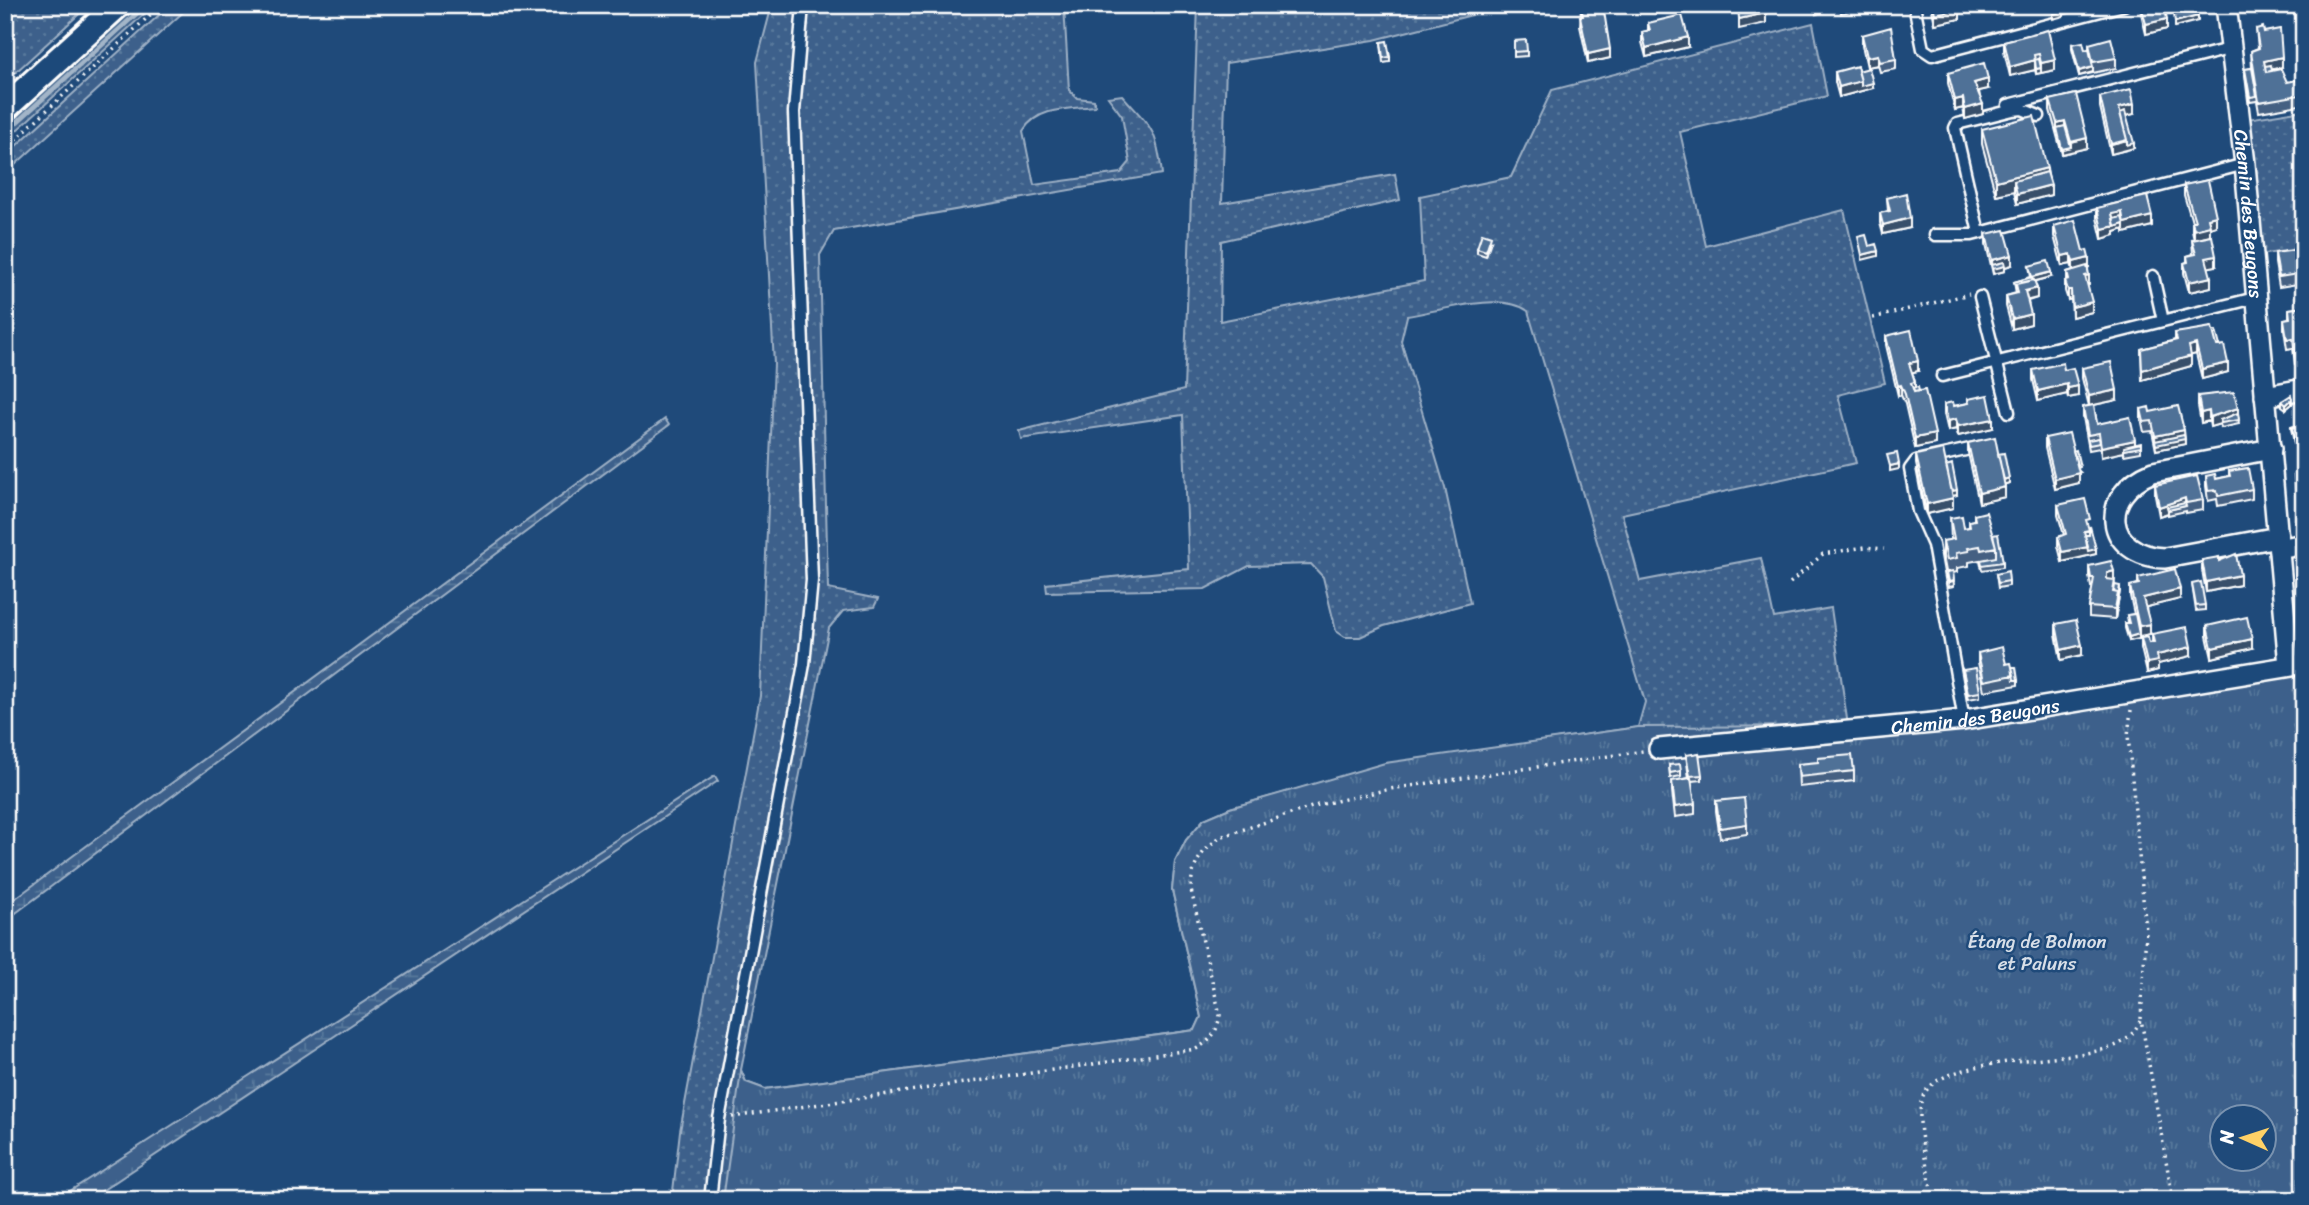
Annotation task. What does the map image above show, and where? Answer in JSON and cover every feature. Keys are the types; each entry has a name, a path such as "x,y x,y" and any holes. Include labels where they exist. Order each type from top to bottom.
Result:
{"street":[{"path":"5,108 118,5"},
{"name":"Chemin des Beugons","path":"1660,749 1964,720 2296,665 2279,543 2245,164 2226,5"},
{"path":"2265,396 2304,389"},
{"path":"2271,449 2153,472 2136,479 2125,488 2115,513 2119,537 2135,553 2153,558 2279,543 2304,544"}],"lane":[{"path":"710,1200 719,1119 804,664 809,622 812,580 794,112 803,5"},
{"path":"1914,5 1923,49 1932,55 2124,5"},
{"path":"2008,105 2233,48"},
{"path":"1979,233 1955,128 1957,124 2022,109 2039,116"},
{"path":"1935,235 1979,233 2245,164"},
{"path":"2153,276 2163,321"},
{"path":"1980,297 2010,412"},
{"path":"1942,376 2255,298"},
{"path":"1964,720 1933,545 1918,511 1910,469 1916,461 1980,447"}],"path":[{"path":"5,149 161,5"},
{"path":"1873,318 1972,293 1980,297"},
{"path":"1790,583 1824,554 1865,547 1884,549"},
{"path":"2137,691 2128,734 2146,931 2141,1019 2173,1200"},
{"path":"719,1119 1196,1049 1209,1042 1217,1031 1220,1015 1191,890 1191,875 1207,847 1220,836 1318,805 1390,789 1581,758 1660,749"},
{"path":"1932,1200 1921,1102 1928,1087 1943,1076 1978,1068 2105,1050 2120,1044 2133,1033 2141,1019"}],"green space":[{"path":"5,5 89,5 5,82"},
{"path":"132,5 154,5 5,141 5,121"},
{"path":"170,5 191,5 5,174 5,156"},
{"path":"772,5 1064,5 1069,90 1077,98 1094,100 1095,106 1045,113 1029,123 1023,131 1034,185 1121,173 1130,162 1122,116 1108,97 1122,95 1155,137 1162,174 834,231 820,255 828,589 878,599 874,607 843,611 829,628 741,1070 746,1082 765,1089 1195,1030 1201,1017 1172,890 1175,862 1186,840 1204,819 1230,808 1385,764 1638,727 1645,702 1528,311 1516,305 1486,302 1407,316 1401,341 1445,488 1470,603 1384,626 1360,637 1345,637 1336,631 1323,577 1311,564 1249,566 1205,589 1047,592 1046,584 1189,569 1183,415 1021,439 1019,431 1184,390 1198,5 1470,5 1472,15 1374,40 1226,63 1222,203 1395,174 1400,200 1221,241 1220,321 1424,281 1420,196 1511,177 1552,90 1813,23 1827,96 1680,132 1706,246 1844,210 1885,383 1838,395 1856,463 1622,514 1640,581 1761,558 1774,618 1831,608 1848,726 2114,713 2267,1104 2208,1104 2208,1174 2278,1174 2278,1133 2304,1200 1232,1019 730,1200 672,1200 680,1131 760,696 774,364 757,62"},
{"path":"2304,110 2304,248 2259,255 2247,119"},
{"path":"665,419 669,425 5,921 5,906"},
{"name":"Étang de Bolmon et Paluns","path":"2304,659 2304,1200 723,1200 741,1071 746,1082 765,1089 1195,1030 1201,1017 1172,890 1175,862 1186,840 1204,819 1230,808 1385,763 1638,727 1848,726 1956,713"},
{"path":"715,776 718,781 88,1200 56,1200"}],"building":[{"path":"1603,5 1610,49 1588,54 1580,16 1583,16 1581,7"},
{"path":"1738,5 1766,5 1766,13 1739,19"},
{"path":"1933,5 1959,5 1960,9 1935,14"},
{"path":"2051,5 2062,5 2064,11 2053,14"},
{"path":"2141,5 2164,5 2167,19 2146,24"},
{"path":"2196,8 2198,16 2175,22 2174,15"},
{"path":"1682,15 1688,37 1646,48 1642,32 1650,30 1648,23"},
{"path":"1891,27 1896,59 1880,62 1878,55 1867,57 1862,35"},
{"path":"2263,27 2264,32 2280,29 2282,57 2264,61 2266,72 2281,69 2287,82 2297,80 2300,95 2259,102 2251,51 2259,48 2256,29"},
{"path":"2048,30 2055,60 2041,63 2039,54 2034,55 2035,60 2010,67 2004,41"},
{"path":"2111,38 2116,58 2093,62 2089,44"},
{"path":"1526,40 1527,51 1514,52 1514,41"},
{"path":"1387,41 1390,57 1383,58 1381,42"},
{"path":"2083,42 2085,50 2089,49 2093,67 2079,71 2072,44"},
{"path":"2039,59 2041,68 2036,69 2034,60"},
{"path":"1984,63 1988,79 1974,83 1983,104 1965,109 1963,98 1955,100 1948,73"},
{"path":"2271,65 2272,71 2266,72 2265,66"},
{"path":"1857,66 1861,81 1839,87 1835,72"},
{"path":"1869,68 1873,83 1861,86 1858,71"},
{"path":"2252,68 2257,96 2250,97 2245,69"},
{"path":"2131,89 2134,104 2119,108 2127,140 2111,144 2100,97"},
{"path":"2076,94 2087,138 2071,142 2065,121 2057,123 2050,100"},
{"path":"2125,111 2134,143 2127,145 2120,113"},
{"path":"2034,116 2047,168 1996,181 1982,129"},
{"path":"2065,126 2071,147 2062,149 2057,128"},
{"path":"2047,172 2051,185 2017,194 2014,181"},
{"path":"2208,180 2216,216 2208,218 2210,226 2194,230 2192,221 2195,221 2184,185"},
{"path":"1906,193 1910,218 1883,225 1880,213 1890,211 1887,198"},
{"path":"2147,196 2152,216 2124,223 2122,212 2112,214 2115,226 2102,229 2097,208"},
{"path":"2122,217 2124,224 2115,227 2113,219"},
{"path":"2075,220 2083,251 2087,250 2089,258 2073,262 2071,254 2062,256 2054,226"},
{"path":"2005,230 2012,255 1992,260 1986,234"},
{"path":"1482,233 1491,236 1486,251 1477,248"},
{"path":"1866,235 1869,246 1876,244 1878,251 1862,255 1858,237"},
{"path":"2212,236 2216,256 2206,258 2211,277 2189,282 2184,263 2188,262 2187,256 2196,254 2192,240"},
{"path":"2304,249 2304,273 2279,277 2275,253"},
{"path":"2048,261 2051,272 2032,277 2029,266"},
{"path":"2004,262 2005,266 1993,269 1992,265"},
{"path":"2087,266 2089,275 2085,276 2092,302 2072,307 2071,290 2068,290 2065,281 2069,280 2067,272"},
{"path":"2032,277 2033,280 2016,284 2016,289 2014,282"},
{"path":"2034,280 2037,288 2025,291 2031,314 2012,319 2006,296 2018,293 2016,284"},
{"path":"2304,307 2304,353 2295,355 2293,338 2287,339 2284,319 2290,318 2289,309"},
{"path":"2212,327 2217,346 2224,345 2228,363 2202,369 2196,344 2189,346 2191,356 2142,370 2141,349 2177,340 2175,333"},
{"path":"1911,330 1918,361 1909,363 1915,382 1911,383 1914,392 1925,390 1935,434 1915,438 1905,394 1901,385 1898,386 1886,336"},
{"path":"2213,331 2216,331 2220,346 2217,346"},
{"path":"2111,362 2117,390 2089,396 2082,368"},
{"path":"2063,363 2064,370 2073,368 2078,386 2068,388 2067,384 2038,391 2033,370"},
{"path":"2234,392 2238,408 2210,417 2209,411 2201,413 2198,396"},
{"path":"1988,395 1993,419 1958,426 1956,419 1948,421 1944,404 1953,402 1954,406 1969,403 1968,399"},
{"path":"2291,395 2292,399 2286,405 2282,401"},
{"path":"2094,405 2097,424 2130,417 2135,440 2101,447 2099,433 2088,435 2083,407"},
{"path":"2178,406 2184,430 2155,436 2152,421 2144,422 2141,409 2149,407 2150,412"},
{"path":"2238,413 2239,420 2221,423 2220,420"},
{"path":"2304,426 2304,449 2297,450 2292,428"},
{"path":"2069,433 2079,473 2055,479 2045,438"},
{"path":"2184,435 2185,439 2156,445 2155,441"},
{"path":"1995,437 2005,487 1979,493 1968,443"},
{"path":"2099,438 2100,443 2089,445 2088,440"},
{"path":"2141,443 2141,447 2124,450 2124,447"},
{"path":"1943,449 1953,498 1927,504 1916,455"},
{"path":"2076,450 2080,467 2078,468 2073,451"},
{"path":"1897,453 1899,464 1890,466 1887,455"},
{"path":"2004,453 2009,478 2004,480 1998,454"},
{"path":"1952,464 1957,490 1952,491 1946,466"},
{"path":"2248,468 2252,489 2218,496 2217,490 2208,491 2206,476 2215,474 2216,479 2230,476 2229,471"},
{"path":"2304,474 2304,495 2297,496 2294,475"},
{"path":"2197,476 2203,500 2186,503 2185,498 2159,507 2155,485"},
{"path":"2085,499 2090,519 2086,520 2089,530 2084,531 2088,547 2062,552 2058,537 2066,534 2058,505"},
{"path":"2185,503 2186,506 2168,510 2167,507"},
{"path":"1986,512 1996,547 1981,550 1980,546 1968,548 1969,551 1956,553 1957,558 1947,560 1943,541 1954,539 1950,518 1962,516 1964,528 1970,527 1969,521 1975,520 1974,515"},
{"path":"2090,526 2096,549 2088,551 2085,535 2089,535"},
{"path":"1998,534 2003,562 1982,565 1981,560 1996,557 1993,535"},
{"path":"2236,554 2240,575 2206,582 2202,560 2219,557 2219,561"},
{"path":"2111,561 2114,571 2107,573 2107,579 2115,580 2113,592 2118,593 2115,609 2089,607 2094,578 2091,578 2089,566"},
{"path":"2175,569 2180,589 2143,598 2150,624 2139,626 2130,586 2139,584 2138,578"},
{"path":"1953,571 1954,581 1949,582 1947,572"},
{"path":"2008,571 2009,581 1998,583 1996,574"},
{"path":"2201,582 2205,605 2196,606 2192,584"},
{"path":"2115,585 2120,586 2118,598 2118,593 2114,592"},
{"path":"2135,614 2139,634 2129,637 2125,623 2129,623 2127,615"},
{"path":"2247,617 2252,639 2212,648 2207,626"},
{"path":"2076,620 2082,645 2061,650 2056,624"},
{"path":"2187,627 2191,647 2157,655 2158,661 2147,663 2141,638 2148,637 2149,643 2154,642 2152,634"},
{"path":"2002,647 2006,664 2011,663 2014,675 1984,681 1978,653"},
{"path":"2012,667 2016,667 2018,680 2014,680"},
{"path":"1976,668 1980,692 1968,694 1963,670"},
{"path":"1699,753 1702,775 1690,776 1686,755"},
{"path":"1852,755 1854,771 1799,777 1798,764 1818,762 1818,758"},
{"path":"1680,764 1681,771 1670,773 1669,765"},
{"path":"1691,778 1695,804 1675,807 1672,781"},
{"path":"1744,798 1747,824 1720,828 1716,801"}],"waterway":[{"path":"5,133 146,5"}]}
